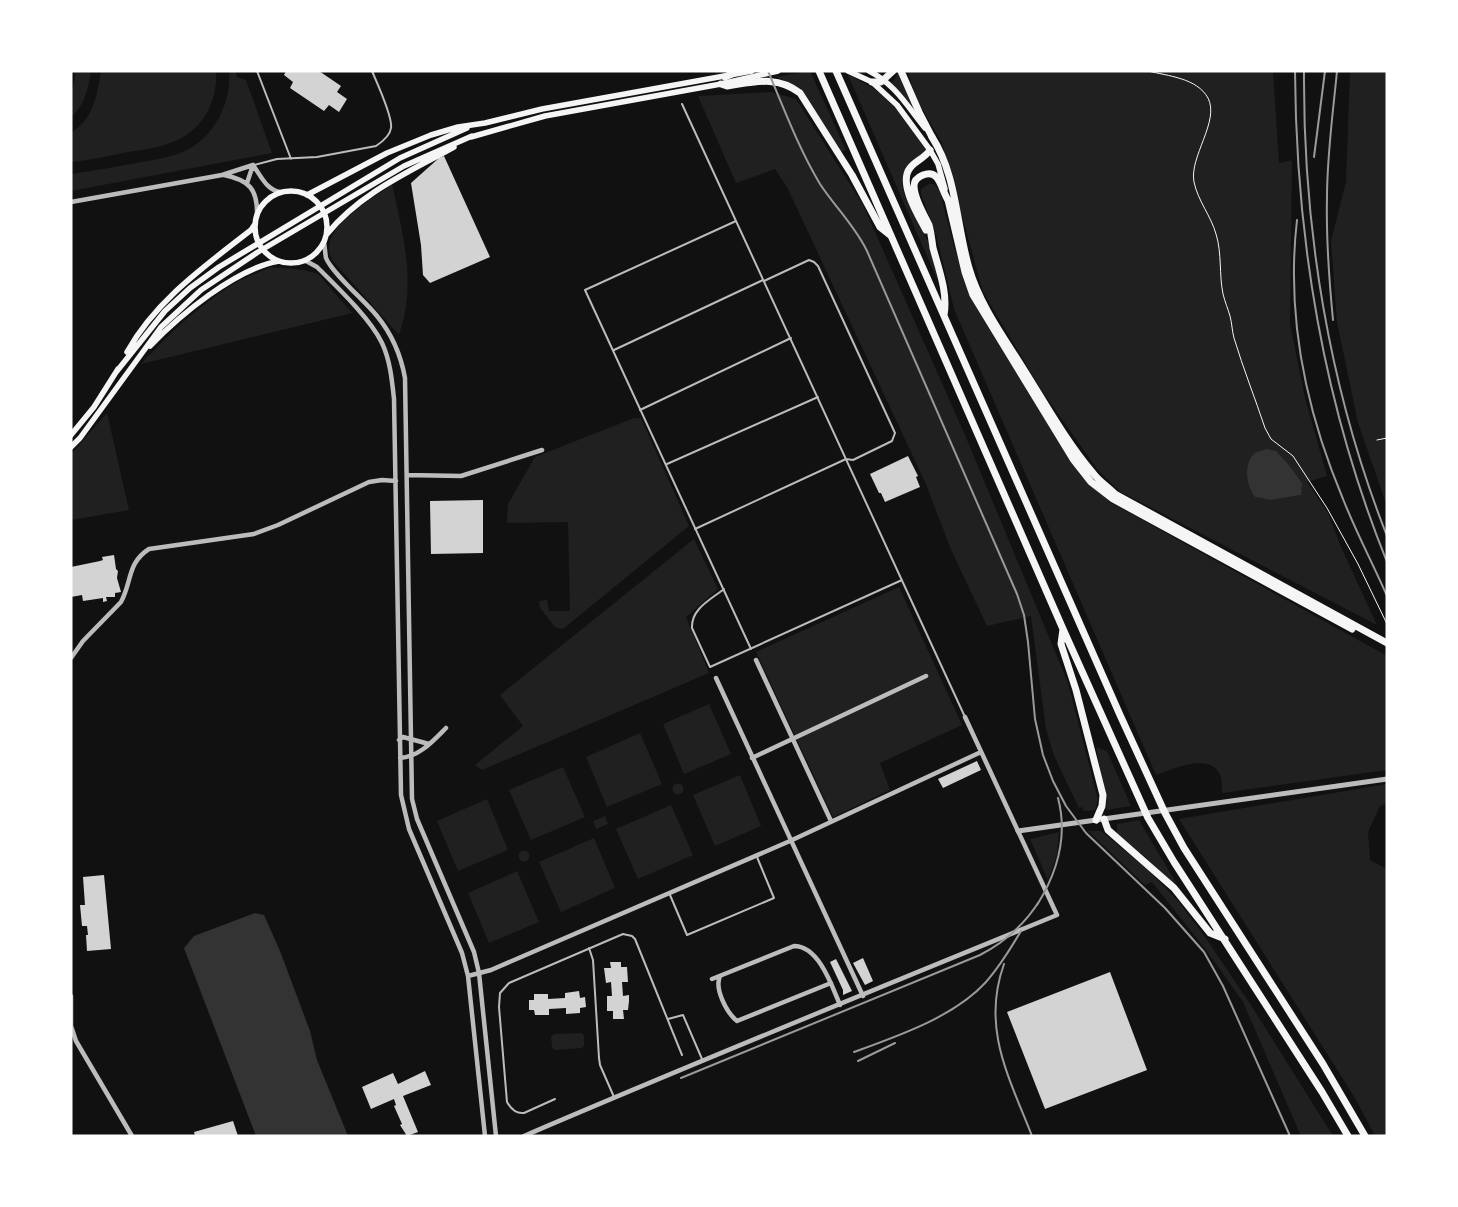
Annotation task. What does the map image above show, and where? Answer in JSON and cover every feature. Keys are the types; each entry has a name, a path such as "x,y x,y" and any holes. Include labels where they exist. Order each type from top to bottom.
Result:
{"main road":[{"path":"725,77 739,71"},
{"path":"117,371 165,311 190,288 220,267 400,158 473,126 542,109 752,71"},
{"path":"71,447 80,438 117,389 131,366 169,318 193,297 219,277 404,166 472,136 545,116 720,84 778,71"},
{"path":"819,71 1142,806 1174,862 1225,939 1348,1136"},
{"path":"836,71 1160,803 1189,856 1323,1064 1365,1136"},
{"path":"848,71 872,82 897,105 930,150 938,164 965,272 973,295 1073,458 1091,482 1113,499 1387,648"},
{"path":"869,71 885,80 899,94 932,137 930,150 913,164 908,171 906,188 932,241"},
{"path":"872,82 885,80 893,71"},
{"path":"901,71 918,112 940,151 949,176 969,268 979,293 1076,452 1094,475 1115,494 1387,643"},
{"path":"720,84 727,86 775,81 789,85 800,93 852,174 880,227 893,237"},
{"path":"310,196 388,153 431,135 458,127 473,126"},
{"path":"327,234 335,224 358,204 389,182 472,136"},
{"path":"944,315 946,302 930,228 914,188 915,182 924,174 936,175 948,200"},
{"path":"295,191 310,196 321,206 327,222 327,234 324,243 318,251 306,260 292,263 277,260 261,247 255,227 257,216 266,201 282,192 295,191"},
{"path":"71,435 94,407 134,341 167,300 187,281 255,227"},
{"path":"131,366 164,332 200,302 246,274 277,260"},
{"path":"1064,629 1061,644 1080,706 1103,795 1102,806 1096,820"},
{"path":"1104,819 1108,830 1174,888 1210,933 1225,939"}],"street":[{"path":"71,202 222,175 253,165"},
{"path":"247,183 253,165"},
{"path":"253,165 270,188 276,192 282,192"},
{"path":"222,175 247,183 255,197 257,216"},
{"path":"324,243 326,258 335,271 377,316 387,330 402,364 406,390 412,799 417,818 474,953 479,973 496,1136"},
{"path":"306,260 317,267 329,279 371,326 382,343 389,363 394,399 401,795 409,829 462,953 468,976 485,1136"},
{"path":"407,475 461,476 542,450"},
{"path":"71,658 83,641 121,602 126,594 135,561 149,549 254,534 278,525 369,482 382,480 396,481"},
{"path":"756,660 831,822"},
{"path":"752,758 926,676"},
{"path":"716,678 862,996"},
{"path":"524,1136 703,1060 1057,915 965,716"},
{"path":"400,758 410,757 429,744 446,728"},
{"path":"400,740 410,738 429,744"},
{"path":"468,976 491,970 790,841 981,752"},
{"path":"1018,830 1387,779"},
{"path":"446,915 456,911"},
{"path":"712,979 794,946 799,946 809,951 825,970 840,1005"},
{"path":"720,976 718,983 724,1005 737,1021 831,983"},
{"path":"71,996 71,1018 76,1041 132,1136"}],"lane":[{"path":"257,71 291,159"},
{"path":"253,165 277,159 317,157 376,146 382,142 390,134 392,127 372,71"},
{"path":"682,104 965,716"},
{"path":"736,221 585,290 751,649"},
{"path":"614,350 809,260 818,266 895,433 892,441 853,460 846,460 695,529"},
{"path":"640,410 791,338"},
{"path":"666,465 818,397"},
{"path":"724,589 698,610 692,622 692,628 710,667 902,580"},
{"path":"669,892 687,935 774,898 756,855"},
{"path":"556,1099 520,1114 510,1107 507,1102 500,993 509,983 623,934 632,936 635,939 682,1055"},
{"path":"589,948 593,960 600,1065 614,1097"},
{"path":"668,1019 683,1014 703,1060"}],"path":[{"path":"1148,71 1192,82 1202,89 1210,100 1208,125 1196,160 1194,180 1197,193 1217,235 1224,296 1231,318 1234,337 1268,433 1278,445 1293,456 1327,508 1358,564 1387,624"},
{"path":"1377,440 1387,438"}],"shaded area":[{"path":"75,71 91,71 83,102 71,117 71,93"},
{"path":"101,71 216,71 216,83 214,94 205,115 191,132 181,138 155,148 71,162 71,133 79,127 90,113 96,98"},
{"path":"229,71 236,71 237,77 246,80 272,153 71,191 71,174 167,157 185,151 195,145 205,137 219,118 227,95"},
{"path":"810,71 846,150 841,152 795,86 776,77"},
{"path":"898,71 915,108 913,110 891,83"},
{"path":"907,71 1273,71 1279,163 1292,160 1290,324 1305,398 1327,476 1307,482 1328,513 1341,547 1377,625 1119,491 1097,469 1042,391 983,292 942,143 919,103","holes":["1250,490 1301,495 1271,500 1255,497"]},
{"path":"1350,71 1387,71 1387,506 1358,423 1337,322 1331,241 1346,182"},
{"path":"848,75 863,82 885,98 902,116 927,151 904,174 902,183 904,194 929,243 937,279"},
{"path":"771,92 796,99 863,205 965,435 1068,683 1098,800 1095,810 1084,811 1082,807 1079,808 1054,756 1046,729 1031,616 987,626 952,552 925,482 787,187 775,169 736,183 698,96"},
{"path":"392,184 405,248 408,280 405,315 399,335 332,260 329,249 331,239 344,221 353,212"},
{"path":"929,184 934,184 939,189 955,250 974,301 1085,476 1110,502 1387,656 1387,770 1222,793 1221,777 1216,769 1209,765 1201,763 1192,764 1156,775 954,309 937,238 921,194 921,189"},
{"path":"270,267 304,270 318,274 352,313 141,364 207,302 236,282"},
{"path":"107,413 129,510 71,520 71,454"},
{"path":"634,418 641,418 689,526 563,629 555,627 540,608 539,601 547,600 549,611 570,611 568,522 507,523 508,504 535,457"},
{"path":"1267,449 1276,451 1288,464 1302,483 1301,495 1271,500 1255,497 1248,481 1247,468 1251,457 1255,453"},
{"path":"694,539 718,589 686,617 709,673 482,770 475,765 523,726 500,695"},
{"path":"899,587 962,725 880,763 890,790 833,817 756,652"},
{"path":"709,704 731,754 684,774 663,724"},
{"path":"640,733 662,784 607,807 586,757"},
{"path":"1096,747 1107,751 1131,806 1106,810 1107,804"},
{"path":"563,767 585,817 531,840 509,790"},
{"path":"740,775 761,826 715,846 693,795"},
{"path":"678,783 684,789 678,795 672,789"},
{"path":"1387,784 1387,803 1380,806 1368,832 1370,860 1387,869 1387,1136 1375,1136 1355,1098 1179,819"},
{"path":"487,799 508,850 458,871 437,821"},
{"path":"671,805 693,855 638,879 616,829"},
{"path":"605,816 608,824 596,829 593,821"},
{"path":"1139,820 1176,883 1173,884 1148,859 1117,834 1117,824"},
{"path":"1088,831 1101,831 1148,870 1178,901 1201,931 1251,1005 1333,1136 1301,1136 1243,1002 1206,950 1152,882 1145,885"},
{"path":"1059,832 1057,854 1048,880 1030,839"},
{"path":"594,838 615,888 561,912 539,862"},
{"path":"524,850 530,856 524,862 518,856"},
{"path":"517,871 539,922 489,943 468,893"},
{"path":"255,913 264,915 280,951 310,1031 317,1060 348,1136 256,1136 184,948 194,936"},
{"path":"582,1033 584,1036 584,1046 582,1048 554,1050 552,1047 551,1037 554,1034"}],"building":[{"path":"286,71 319,71 341,86 337,92 347,99 339,112 329,105 324,111 290,88 293,82 284,75"},
{"path":"444,156 490,257 430,283 423,275 421,245 411,183 439,158"},
{"path":"908,456 918,476 916,477 920,487 885,502 870,474"},
{"path":"483,500 483,553 431,554 430,501"},
{"path":"114,555 121,592 115,593 115,597 106,597 107,601 103,602 103,598 83,601 82,595 71,597 71,567 100,561 103,560 102,557"},
{"path":"977,761 981,770 943,788 938,779"},
{"path":"104,875 111,949 87,951 87,926 82,926 80,905 85,905 83,877"},
{"path":"863,958 873,981 865,985 853,963"},
{"path":"836,959 852,991 843,995 843,990 830,962"},
{"path":"610,962 621,962 621,967 627,967 628,982 622,982 623,996 629,995 628,1010 623,1010 624,1019 613,1019 613,1011 607,1011 607,996 612,996 611,982 606,983 604,968 611,968"},
{"path":"1110,972 1147,1070 1045,1109 1007,1012"},
{"path":"579,991 580,998 585,997 586,1007 580,1008 580,1013 566,1014 566,1008 549,1009 549,1015 535,1015 534,1010 529,1010 529,1000 534,1000 534,994 548,994 548,999 565,998 565,993"},
{"path":"425,1071 431,1085 403,1096 418,1132 407,1136 400,1125 402,1124 394,1106 396,1105 394,1099 371,1109 362,1087 393,1073 398,1084"},
{"path":"233,1121 238,1136 195,1136 194,1132"}],"railway":[{"path":"768,71 812,171 857,233 867,251 1017,594 1024,615 1028,642 1035,719 1043,755 1053,781 1066,806 1086,833 1165,908 1204,952 1223,986 1290,1136"},
{"path":"1295,71 1301,197 1318,321 1330,382 1346,443 1365,503 1387,562"},
{"path":"1304,71 1308,190 1323,308 1349,424 1387,536"},
{"path":"1314,157 1325,71"},
{"path":"1333,320 1328,258 1327,181 1337,71"},
{"path":"1297,220 1294,291 1297,327 1309,397 1330,466 1353,524 1387,596"},
{"path":"1037,905 1050,880 1059,854 1062,826 1058,798"},
{"path":"681,1078 980,955 1014,932 1040,900"},
{"path":"854,1052 924,1024 958,1005 986,982 1001,963 1021,931"},
{"path":"1004,964 995,1010 997,1031 1007,1073 1032,1136"},
{"path":"858,1061 895,1043"}]}
